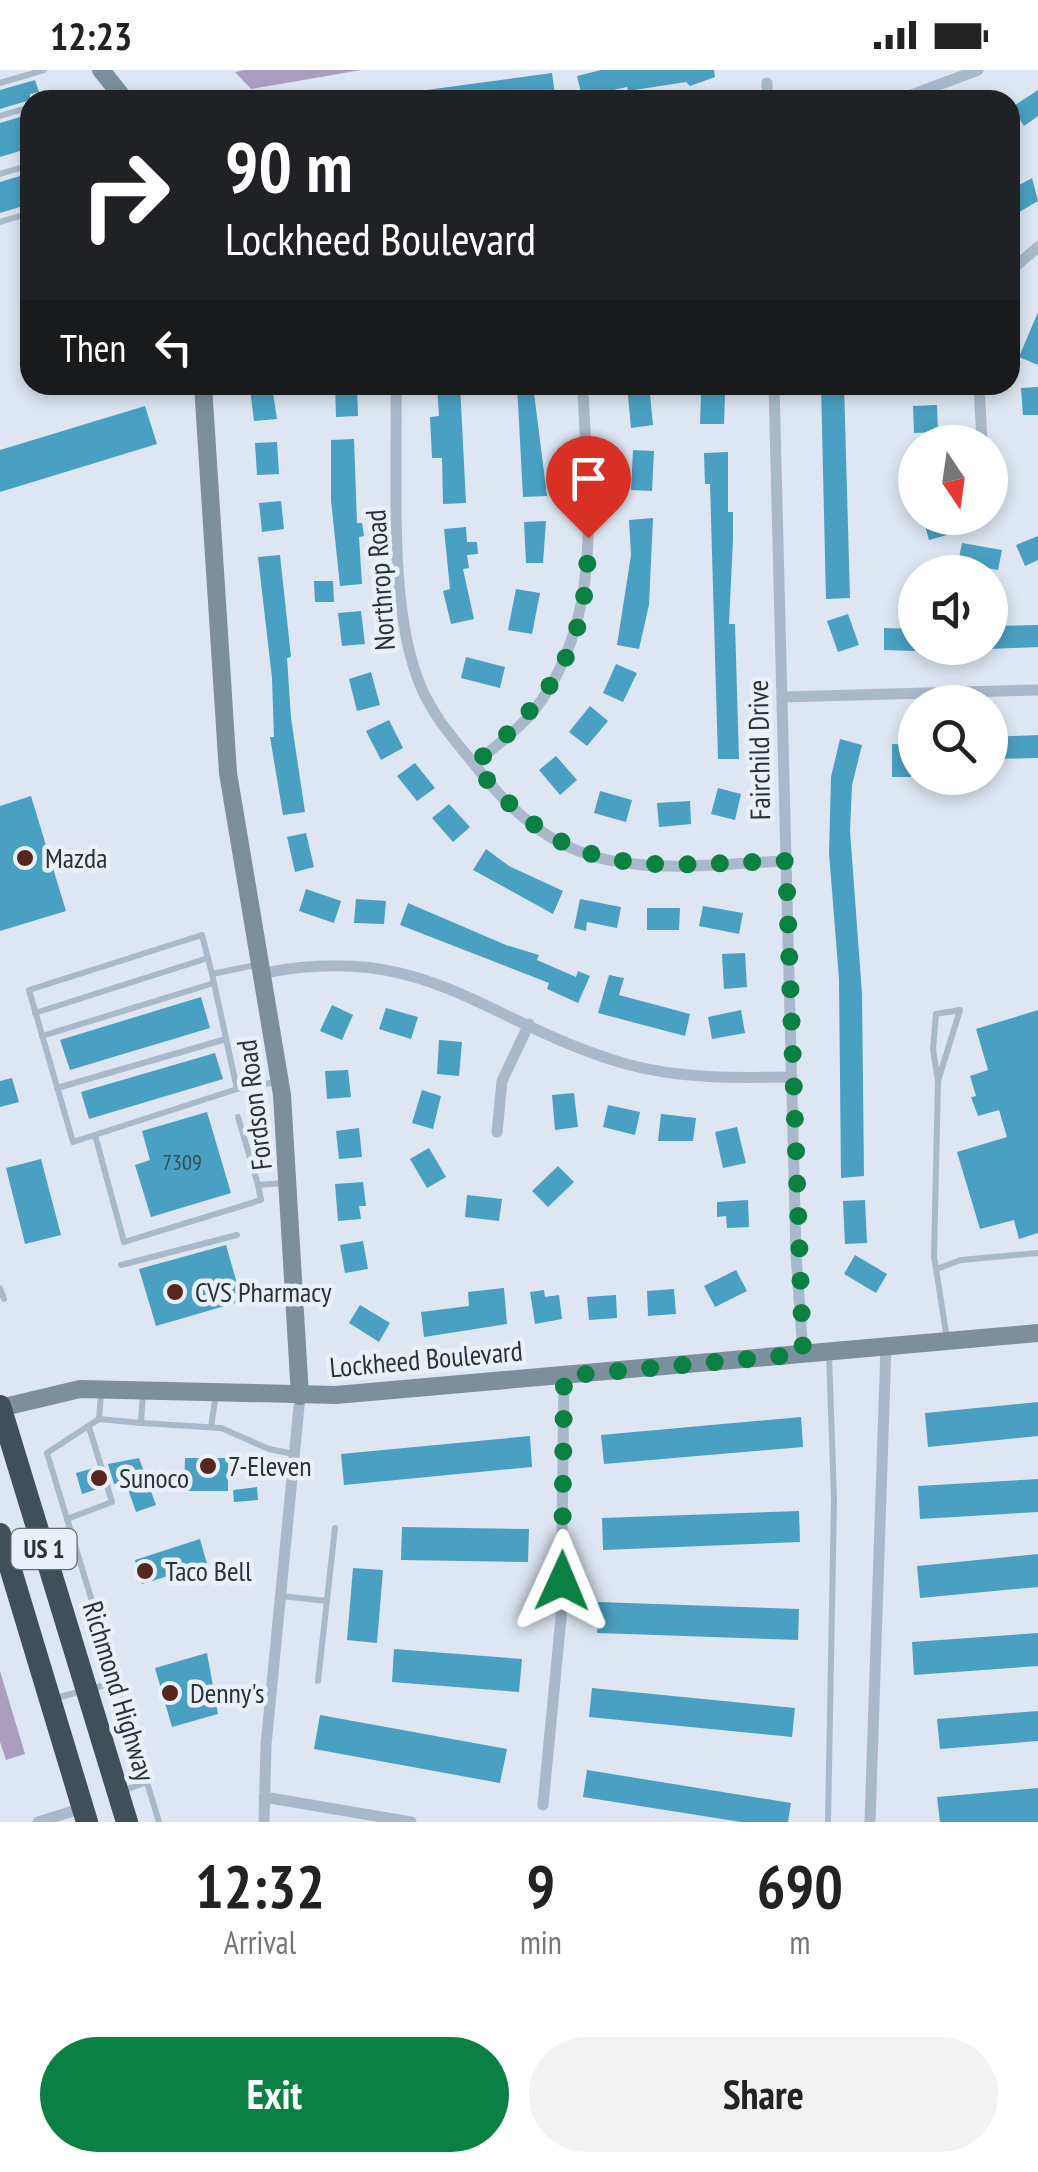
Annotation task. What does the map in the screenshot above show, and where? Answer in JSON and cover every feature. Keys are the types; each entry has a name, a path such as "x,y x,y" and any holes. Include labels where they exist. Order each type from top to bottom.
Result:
{"highway":[{"name":"Richmond Highway","path":"0,1408 127,1822"},
{"name":"US 1","path":"0,1534 85,1815"}],"street":[{"path":"101,70 117,90"},
{"path":"925,90 978,70"},
{"path":"767,84 767,90"},
{"name":"Fordson Road","path":"204,395 228,773 280,1080 290,1182 300,1396 280,1596 264,1822"},
{"name":"Northrop Road","path":"396,395 404,632 427,700 474,764 529,824 558,843 590,856 648,864 786,861"},
{"path":"474,764 540,702 560,670 580,621 588,571 583,395"},
{"name":"Fairchild Drive","path":"774,395 803,1354"},
{"path":"980,395 981,425"},
{"path":"782,697 1038,690"},
{"path":"263,968 330,963 386,967 440,983 602,1056 651,1070 724,1078 792,1077"},
{"path":"497,1132 502,1081 528,1024"},
{"name":"Lockheed Boulevard","path":"0,1408 64,1390 300,1396 1038,1333"},
{"path":"870,1822 886,1346"},
{"path":"543,1805 561,1618 564,1376"},
{"path":"264,1796 411,1822"},
{"path":"38,1822 85,1815"}],"lane":[{"path":"0,82 44,70"},
{"path":"237,1089 202,935 28,990 73,1142 237,1089 280,1080"},
{"path":"35,1012 208,958"},
{"path":"212,974 263,968"},
{"path":"42,1036 214,983"},
{"path":"938,1081 960,1010 936,1014 932,1049 938,1081 934,1256 939,1268 947,1340"},
{"path":"57,1088 226,1039"},
{"path":"95,1135 124,1242 261,1200 238,1117"},
{"path":"258,1185 290,1182"},
{"path":"121,1265 237,1235"},
{"path":"939,1268 962,1260 1038,1252"},
{"path":"0,1288 4,1300"},
{"path":"828,1822 834,1499 829,1352"},
{"path":"99,1419 102,1390"},
{"path":"141,1423 143,1391"},
{"path":"211,1427 216,1392"},
{"path":"159,1822 47,1453 99,1419 211,1427 294,1454"},
{"path":"67,1519 112,1502 89,1427"},
{"path":"318,1681 335,1528"},
{"path":"280,1596 327,1602"},
{"path":"50,1700 117,1682"},
{"path":"118,1792 147,1782"}],"shaded area":[{"path":"361,70 251,89 235,72"},
{"path":"0,1671 25,1754 6,1760 0,1742"}],"building":[{"path":"601,70 714,70 715,77 690,86 686,82 634,90 580,90 577,76"},
{"path":"552,73 554,90 426,90"},
{"path":"35,80 38,90 20,90 20,103 0,109 0,90"},
{"path":"1038,90 1038,116 1024,126 1020,120 1020,102"},
{"path":"20,117 20,151 0,157 0,123"},
{"path":"20,176 20,207 0,213 0,182"},
{"path":"1032,178 1038,201 1020,212 1020,185"},
{"path":"1038,312 1038,365 1020,355"},
{"path":"1038,387 1038,415 1023,415 1021,388"},
{"path":"251,395 273,395 277,419 254,421"},
{"path":"335,395 357,395 358,416 336,417"},
{"path":"438,395 461,395 466,503 443,504 442,458 432,458 430,417 439,416"},
{"path":"518,395 534,395 547,496 523,497"},
{"path":"628,395 650,395 653,425 631,428"},
{"path":"701,395 725,395 724,424 700,424"},
{"path":"821,395 844,395 850,598 826,599"},
{"path":"937,405 938,425 914,425 913,406"},
{"path":"145,406 157,444 0,492 0,450"},
{"path":"354,439 357,523 362,523 364,536 359,537 362,584 340,586 331,500 331,440"},
{"path":"277,442 279,474 257,475 255,443"},
{"path":"633,450 654,451 652,491 631,490"},
{"path":"728,452 728,512 733,512 729,624 735,624 739,759 718,759 710,484 705,484 704,453"},
{"path":"281,501 284,529 262,532 259,503"},
{"path":"653,518 649,605 639,649 617,645 631,555 629,520"},
{"path":"546,521 543,563 526,563 524,522"},
{"path":"466,527 467,542 477,542 478,554 467,555 469,568 463,569 474,619 451,624 443,591 450,589 444,529"},
{"path":"1038,536 1038,560 1025,566 1016,545"},
{"path":"962,543 1002,550 1001,555 960,555"},
{"path":"280,555 291,657 287,658 291,718 305,812 283,815 270,737 274,737 272,678 258,557"},
{"path":"314,581 333,581 334,602 315,602"},
{"path":"516,589 540,593 532,634 508,630"},
{"path":"361,611 365,644 342,646 338,613"},
{"path":"848,614 859,645 838,652 827,621"},
{"path":"1038,625 1038,647 1008,648 1008,626"},
{"path":"884,628 898,628 898,650 884,650"},
{"path":"466,657 505,667 500,688 461,678"},
{"path":"616,664 637,673 623,702 603,693"},
{"path":"371,672 380,705 357,711 349,679"},
{"path":"590,706 608,721 587,746 569,732"},
{"path":"389,720 403,748 381,760 366,731"},
{"path":"1038,735 1038,758 1008,759 1008,736"},
{"path":"840,739 862,745 852,785 850,831 862,994 864,1176 841,1178 839,979 829,853 831,777"},
{"path":"892,744 898,744 898,777 892,777"},
{"path":"556,756 577,780 560,795 539,770"},
{"path":"415,763 435,788 417,801 397,776"},
{"path":"718,788 741,794 735,820 711,814"},
{"path":"600,791 632,800 626,822 594,813"},
{"name":"Mazda","path":"31,796 66,911 0,931 0,806"},
{"path":"690,801 691,824 659,827 657,803"},
{"path":"449,804 470,827 453,842 432,818"},
{"path":"306,833 314,867 295,872 287,837"},
{"path":"486,849 509,866 563,891 553,914 473,870"},
{"path":"306,889 341,901 334,923 299,911"},
{"path":"356,899 386,901 384,924 354,923"},
{"path":"580,899 621,907 617,928 587,922 586,931 574,928"},
{"path":"408,903 539,955 537,960 576,977 578,971 590,976 578,1003 547,989 549,983 400,925"},
{"path":"703,906 743,913 739,934 699,926"},
{"path":"647,908 680,908 679,930 647,930"},
{"path":"745,953 747,987 724,989 722,954"},
{"path":"609,975 624,978 619,995 690,1014 685,1036 598,1013"},
{"path":"201,997 210,1028 70,1070 60,1040"},
{"path":"332,1005 353,1015 342,1040 320,1031"},
{"path":"386,1008 418,1017 411,1039 379,1029"},
{"path":"741,1010 745,1033 712,1039 708,1017"},
{"path":"1038,1010 1038,1233 1019,1239 1014,1220 980,1229 957,1152 1007,1137 999,1110 978,1116 971,1097 976,1096 970,1076 988,1070 976,1029"},
{"path":"439,1040 462,1042 459,1076 437,1074"},
{"path":"215,1053 223,1079 89,1119 81,1092"},
{"path":"348,1070 351,1097 327,1099 325,1071"},
{"path":"12,1078 19,1102 0,1107 0,1081"},
{"path":"422,1090 441,1096 433,1129 412,1123"},
{"path":"574,1093 578,1127 555,1130 552,1095"},
{"path":"608,1105 640,1112 635,1135 603,1127"},
{"path":"207,1112 231,1193 151,1217 135,1165 150,1160 142,1131"},
{"path":"661,1114 696,1118 693,1141 658,1141"},
{"path":"737,1127 746,1163 723,1168 715,1132"},
{"path":"359,1128 362,1157 339,1159 336,1131"},
{"path":"429,1148 446,1177 427,1188 410,1159"},
{"path":"41,1159 61,1235 25,1244 6,1168"},
{"path":"558,1166 574,1182 548,1207 532,1191"},
{"path":"363,1182 366,1206 359,1206 361,1219 338,1221 335,1184"},
{"path":"467,1195 502,1199 499,1221 465,1217"},
{"path":"748,1200 749,1227 727,1228 726,1216 717,1217 717,1202"},
{"path":"865,1200 867,1243 845,1244 843,1201"},
{"path":"363,1241 368,1269 345,1273 340,1245"},
{"path":"226,1245 242,1301 156,1326 139,1269"},
{"path":"855,1255 887,1274 876,1293 844,1274"},
{"path":"736,1270 747,1291 715,1307 704,1286"},
{"path":"504,1288 507,1324 424,1337 421,1312 469,1306 468,1292"},
{"path":"674,1289 676,1314 648,1316 647,1291"},
{"path":"544,1290 545,1297 559,1295 562,1319 535,1324 530,1292"},
{"path":"616,1295 617,1318 589,1320 587,1297"},
{"path":"360,1305 390,1323 379,1342 349,1323"},
{"path":"1038,1402 1038,1436 928,1447 925,1413"},
{"path":"801,1417 803,1447 604,1464 601,1435"},
{"path":"530,1436 532,1467 344,1485 341,1454"},
{"path":"139,1458 156,1505 136,1512 125,1481 114,1484 108,1464"},
{"path":"185,1458 228,1458 228,1491 184,1491"},
{"path":"94,1468 101,1488 82,1494 76,1473"},
{"path":"1038,1479 1038,1512 920,1519 918,1486"},
{"path":"257,1487 258,1500 234,1502 233,1490"},
{"path":"799,1511 800,1542 603,1550 602,1518"},
{"path":"402,1527 529,1529 528,1562 401,1560"},
{"path":"200,1539 207,1564 142,1584 135,1560"},
{"path":"1038,1554 1038,1587 920,1598 917,1566"},
{"path":"353,1568 383,1570 377,1643 347,1640"},
{"path":"598,1602 799,1609 798,1640 597,1633"},
{"path":"1038,1633 1038,1666 914,1675 912,1642"},
{"path":"394,1649 522,1659 519,1692 392,1682"},
{"path":"207,1653 218,1714 172,1727 155,1668"},
{"path":"592,1688 795,1708 792,1737 589,1717"},
{"path":"1038,1711 1038,1741 940,1749 937,1719"},
{"path":"320,1715 507,1749 500,1783 314,1749"},
{"path":"587,1770 791,1803 788,1822 741,1822 583,1797"},
{"path":"1038,1788 1038,1822 940,1822 937,1797"}],"place":[{"name":"Mazda","path":"25,858"},
{"name":"CVS Pharmacy","path":"175,1292"},
{"name":"7-Eleven","path":"208,1466"},
{"name":"Sunoco","path":"99,1478"},
{"name":"Taco Bell","path":"145,1571"},
{"name":"Denny's","path":"170,1693"}],"route":[{"path":"562,1581 564,1376 803,1354 796,1254 786,861 648,864 590,856 558,843 529,824 474,764 525,720 560,670 580,621 588,571 588,538"}]}
